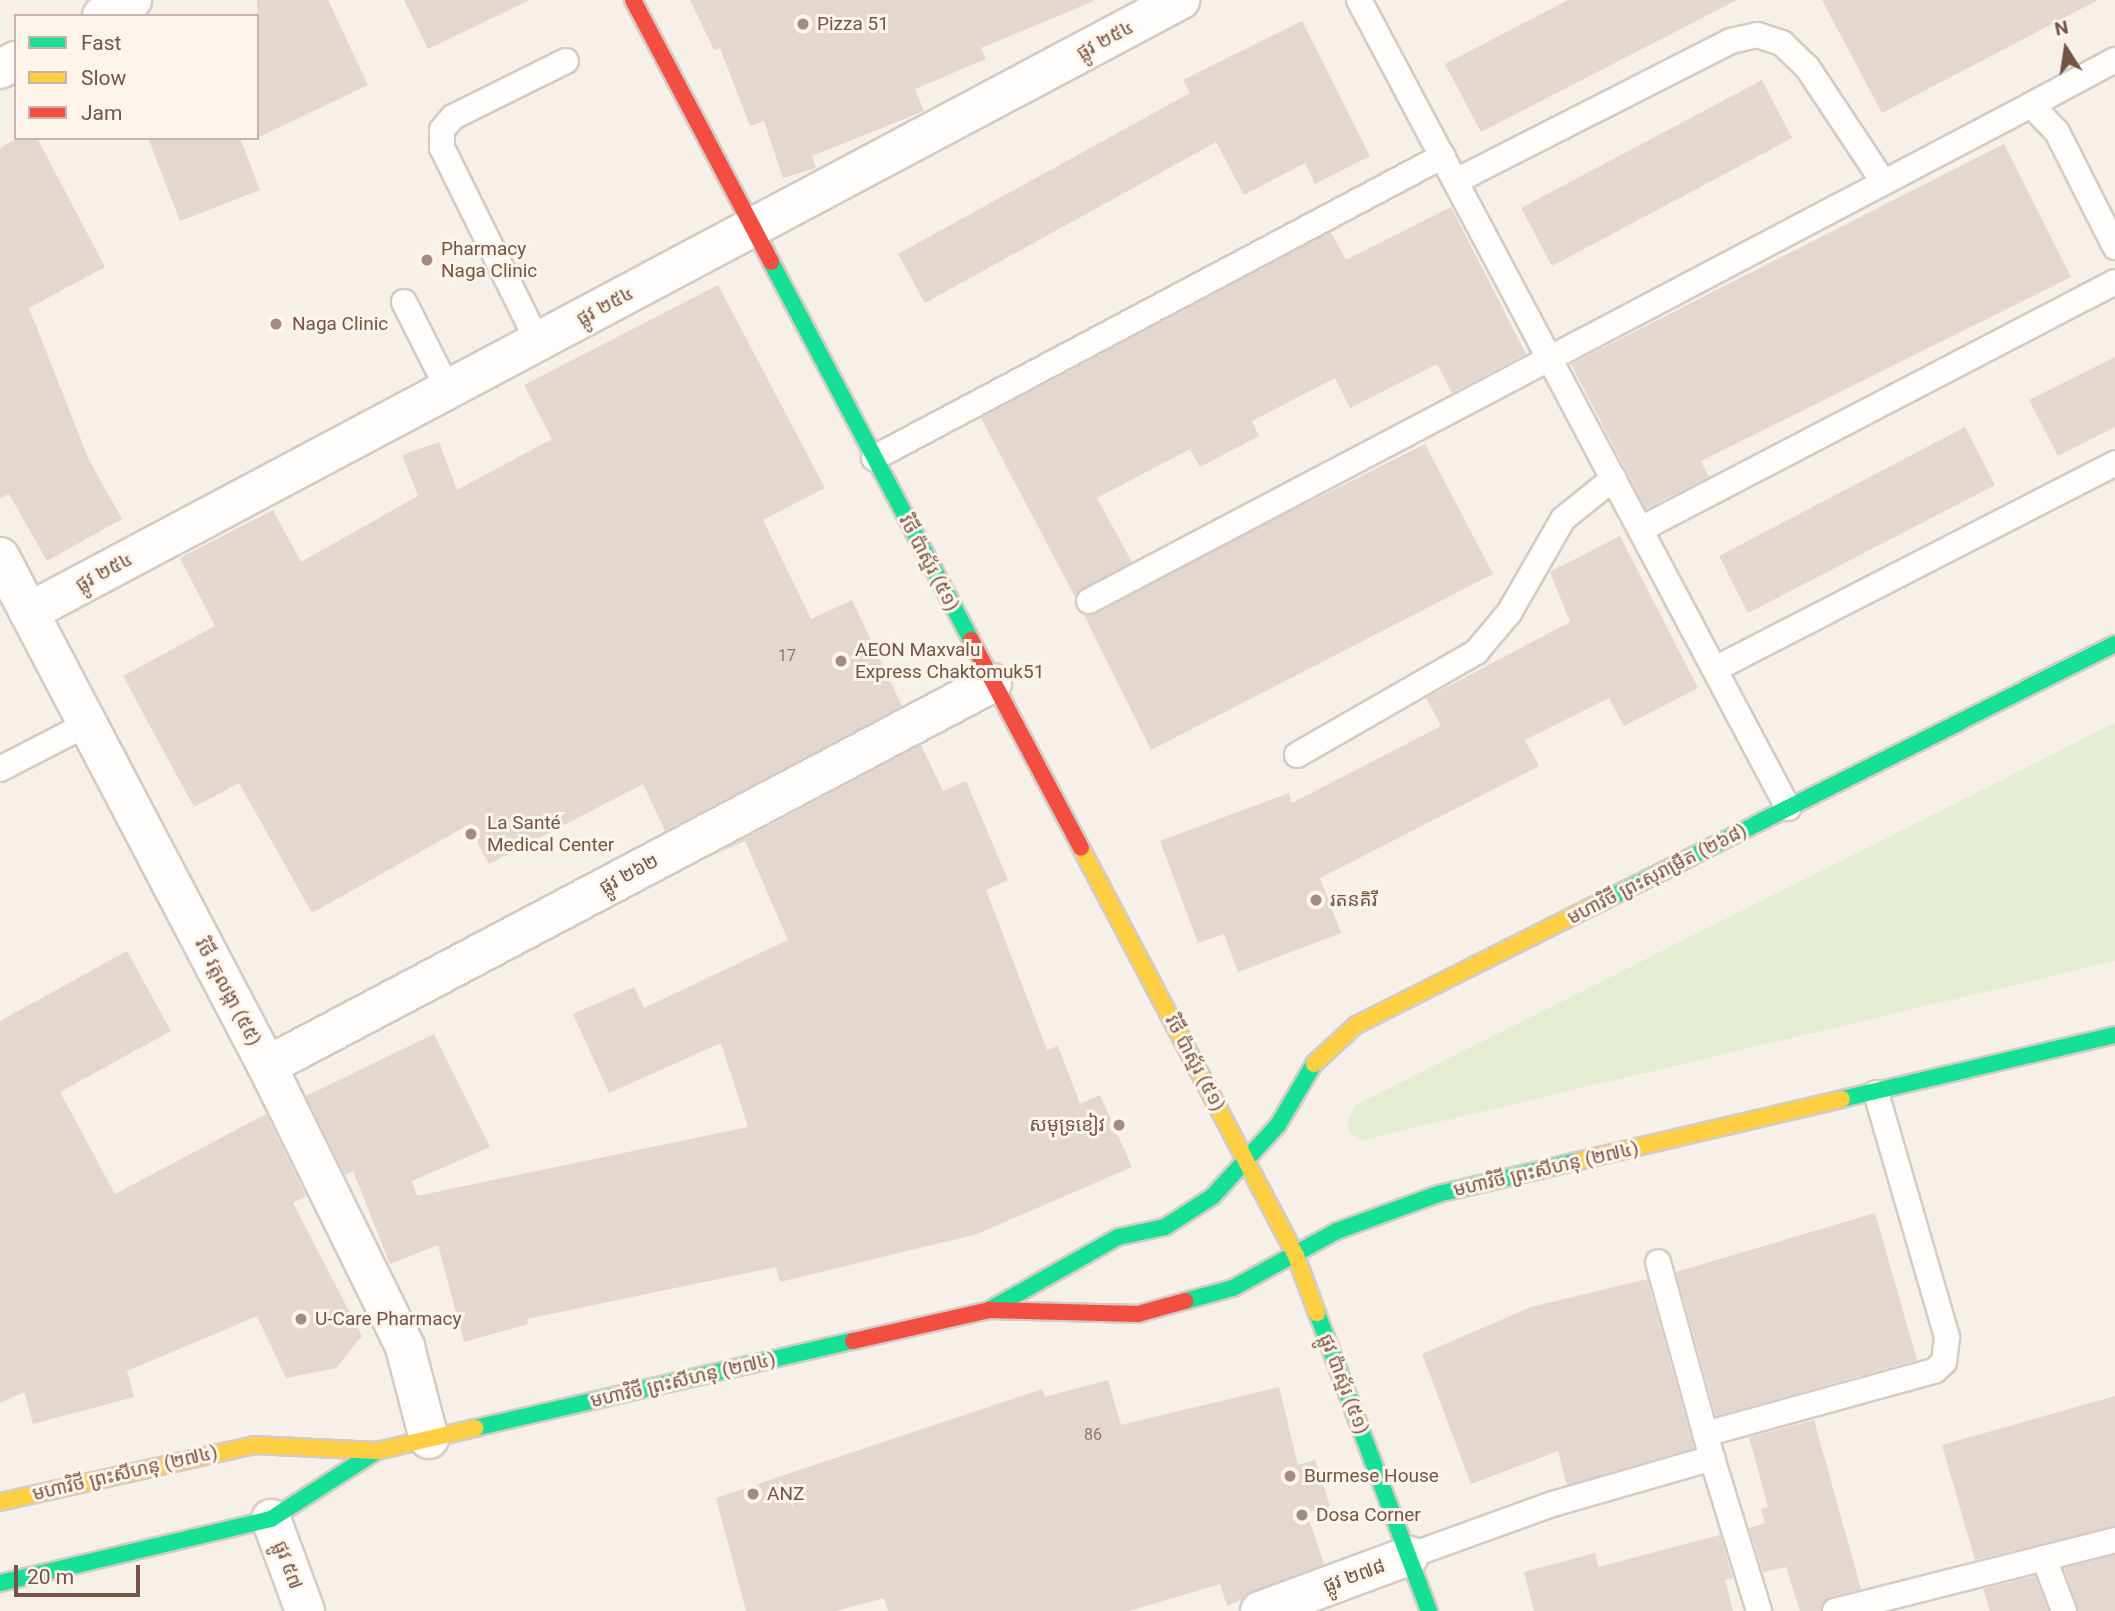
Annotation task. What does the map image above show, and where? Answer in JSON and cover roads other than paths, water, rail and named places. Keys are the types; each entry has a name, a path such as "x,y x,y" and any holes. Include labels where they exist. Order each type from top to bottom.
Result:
{"main road":[{"name":"វិថី ប៉ាស្ទ័រ (៥១)","path":"633,0 1247,1161"},
{"name":"មហាវិថី ព្រះសុរាម្រឹត (២៦៨)","path":"1247,1161 1316,1060 1356,1025 2115,643"},
{"name":"មហាវិថី ព្រះសីហនុ (២៧៤)","path":"0,1502 254,1444 377,1451 989,1310 1138,1314 1233,1288 1387,1209 1438,1194 2115,1035"},
{"name":"ផ្លូវ ប៉ាស្ទ័រ (៥១)","path":"1247,1161 1296,1256 1429,1611"},
{"name":"មហាវិថី ព្រះសីហនុ (២៧៤)","path":"989,1310 1118,1237 1165,1227 1212,1197 1247,1161"},
{"name":"មហាវិថី ព្រះសីហនុ (២៧៤)","path":"0,1583 271,1518 377,1451"}],"street":[{"path":"106,14 132,0"},
{"name":"ផ្លូវ ២៥៤","path":"29,612 1180,0"},
{"name":"វិថី វត្តលង្កា (៥៥)","path":"0,557 267,1066 405,1348 429,1439"},
{"name":"ផ្លូវ ២៦២","path":"267,1066 992,683"},
{"name":"ផ្លូវ ៥៧","path":"271,1518 305,1611"},
{"name":"ផ្លូវ ២៧៨","path":"1260,1611 1409,1556"}],"lane":[{"path":"1359,0 1550,354 1788,808"},
{"path":"1456,181 1731,41 1757,35 1782,43 1808,67 1882,180"},
{"path":"1089,601 1550,354 2115,60"},
{"path":"538,342 443,148 442,130 453,117 566,61"},
{"path":"2031,105 2057,132 2115,247"},
{"path":"874,458 1443,156"},
{"path":"1641,529 2115,282"},
{"path":"404,302 448,389"},
{"path":"1715,669 2115,463"},
{"path":"1297,755 1476,652 1509,613 1563,519 1614,478"},
{"path":"0,769 87,724"},
{"path":"1705,1434 1934,1371 1944,1363 1947,1337 1876,1093"},
{"path":"1658,1262 1705,1434 1759,1611"},
{"path":"1409,1556 1553,1504 1712,1458"},
{"path":"1835,1611 2115,1540"},
{"path":"2044,1558 2064,1611"}],"place":[{"name":"Pizza 51","path":"803,24"},
{"name":"Pharmacy Naga Clinic","path":"427,260"},
{"name":"Naga Clinic","path":"276,324"},
{"name":"AEON Maxvalu Express Chaktomuk51","path":"841,661"},
{"name":"La Santé Medical Center","path":"471,834"},
{"name":"រតនគិរី","path":"1316,900"},
{"name":"សមុទ្រខៀវ","path":"1119,1125"},
{"name":"U-Care Pharmacy","path":"301,1319"},
{"name":"Burmese House","path":"1290,1476"},
{"name":"ANZ","path":"753,1494"},
{"name":"Dosa Corner","path":"1302,1515"}]}
